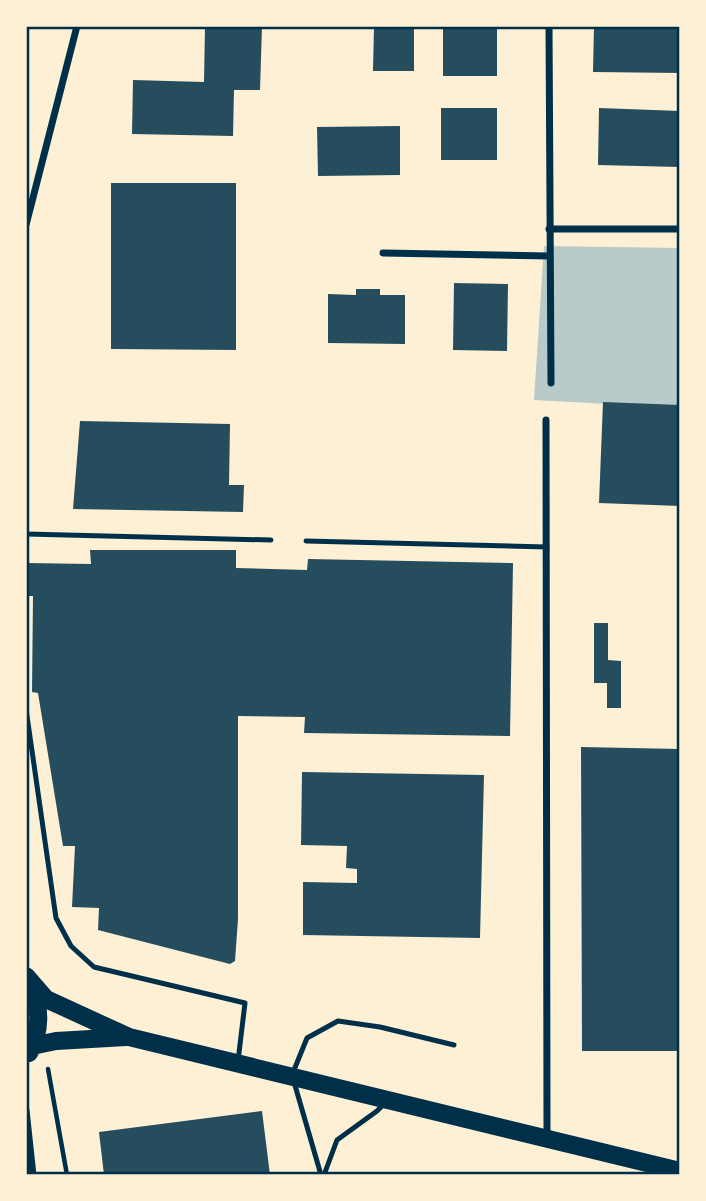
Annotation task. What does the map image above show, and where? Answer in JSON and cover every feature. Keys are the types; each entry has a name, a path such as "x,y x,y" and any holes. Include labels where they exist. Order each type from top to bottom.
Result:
{"main road":[{"path":"26,976 46,999 129,1037 680,1171"},
{"path":"26,976 35,994 38,1018 29,1052"},
{"path":"29,1052 56,1041 129,1037"}],"street":[{"path":"26,225 77,26"},
{"path":"549,26 551,383"},
{"path":"549,229 680,229"},
{"path":"383,253 549,256"},
{"path":"547,420 547,1138"},
{"path":"26,1110 27,1150 33,1175"}],"lane":[{"path":"26,534 271,540"},
{"path":"306,541 547,547"},
{"path":"26,709 56,918 71,946 94,967 245,1003 238,1062"},
{"path":"322,1175 292,1075 307,1038 338,1021 380,1027 454,1045"},
{"path":"322,1175 337,1140 389,1099"}],"path":[{"path":"48,1069 67,1175"}],"shaded area":[{"path":"544,246 680,248 680,408 534,400"}],"building":[{"path":"205,26 262,26 260,90 234,90 233,136 132,134 133,80 204,82"},
{"path":"374,26 414,26 414,71 373,71"},
{"path":"443,26 497,26 497,76 443,76"},
{"path":"594,26 680,26 680,73 593,72"},
{"path":"441,108 497,108 497,160 441,160"},
{"path":"599,108 680,111 680,167 598,165"},
{"path":"400,126 400,175 318,176 317,127"},
{"path":"111,183 236,183 236,350 111,349"},
{"path":"454,283 508,284 507,351 453,350"},
{"path":"356,289 380,289 380,295 405,295 405,344 328,343 328,294 356,295"},
{"path":"603,402 680,405 680,506 599,503"},
{"path":"80,421 230,424 229,485 244,485 243,512 73,509"},
{"path":"90,550 236,550 236,568 307,570 308,559 513,563 510,736 304,733 305,717 238,716 238,919 235,961 230,964 98,930 99,908 72,907 75,846 63,846 38,693 32,692 33,596 26,596 26,563 91,564"},
{"path":"594,623 608,623 608,660 621,661 621,708 607,708 607,683 594,683"},
{"path":"581,747 680,749 680,1051 582,1051"},
{"path":"302,772 484,775 480,938 303,935 303,882 357,883 357,869 346,868 347,846 301,845"},
{"path":"262,1111 270,1175 104,1175 99,1132"}]}
